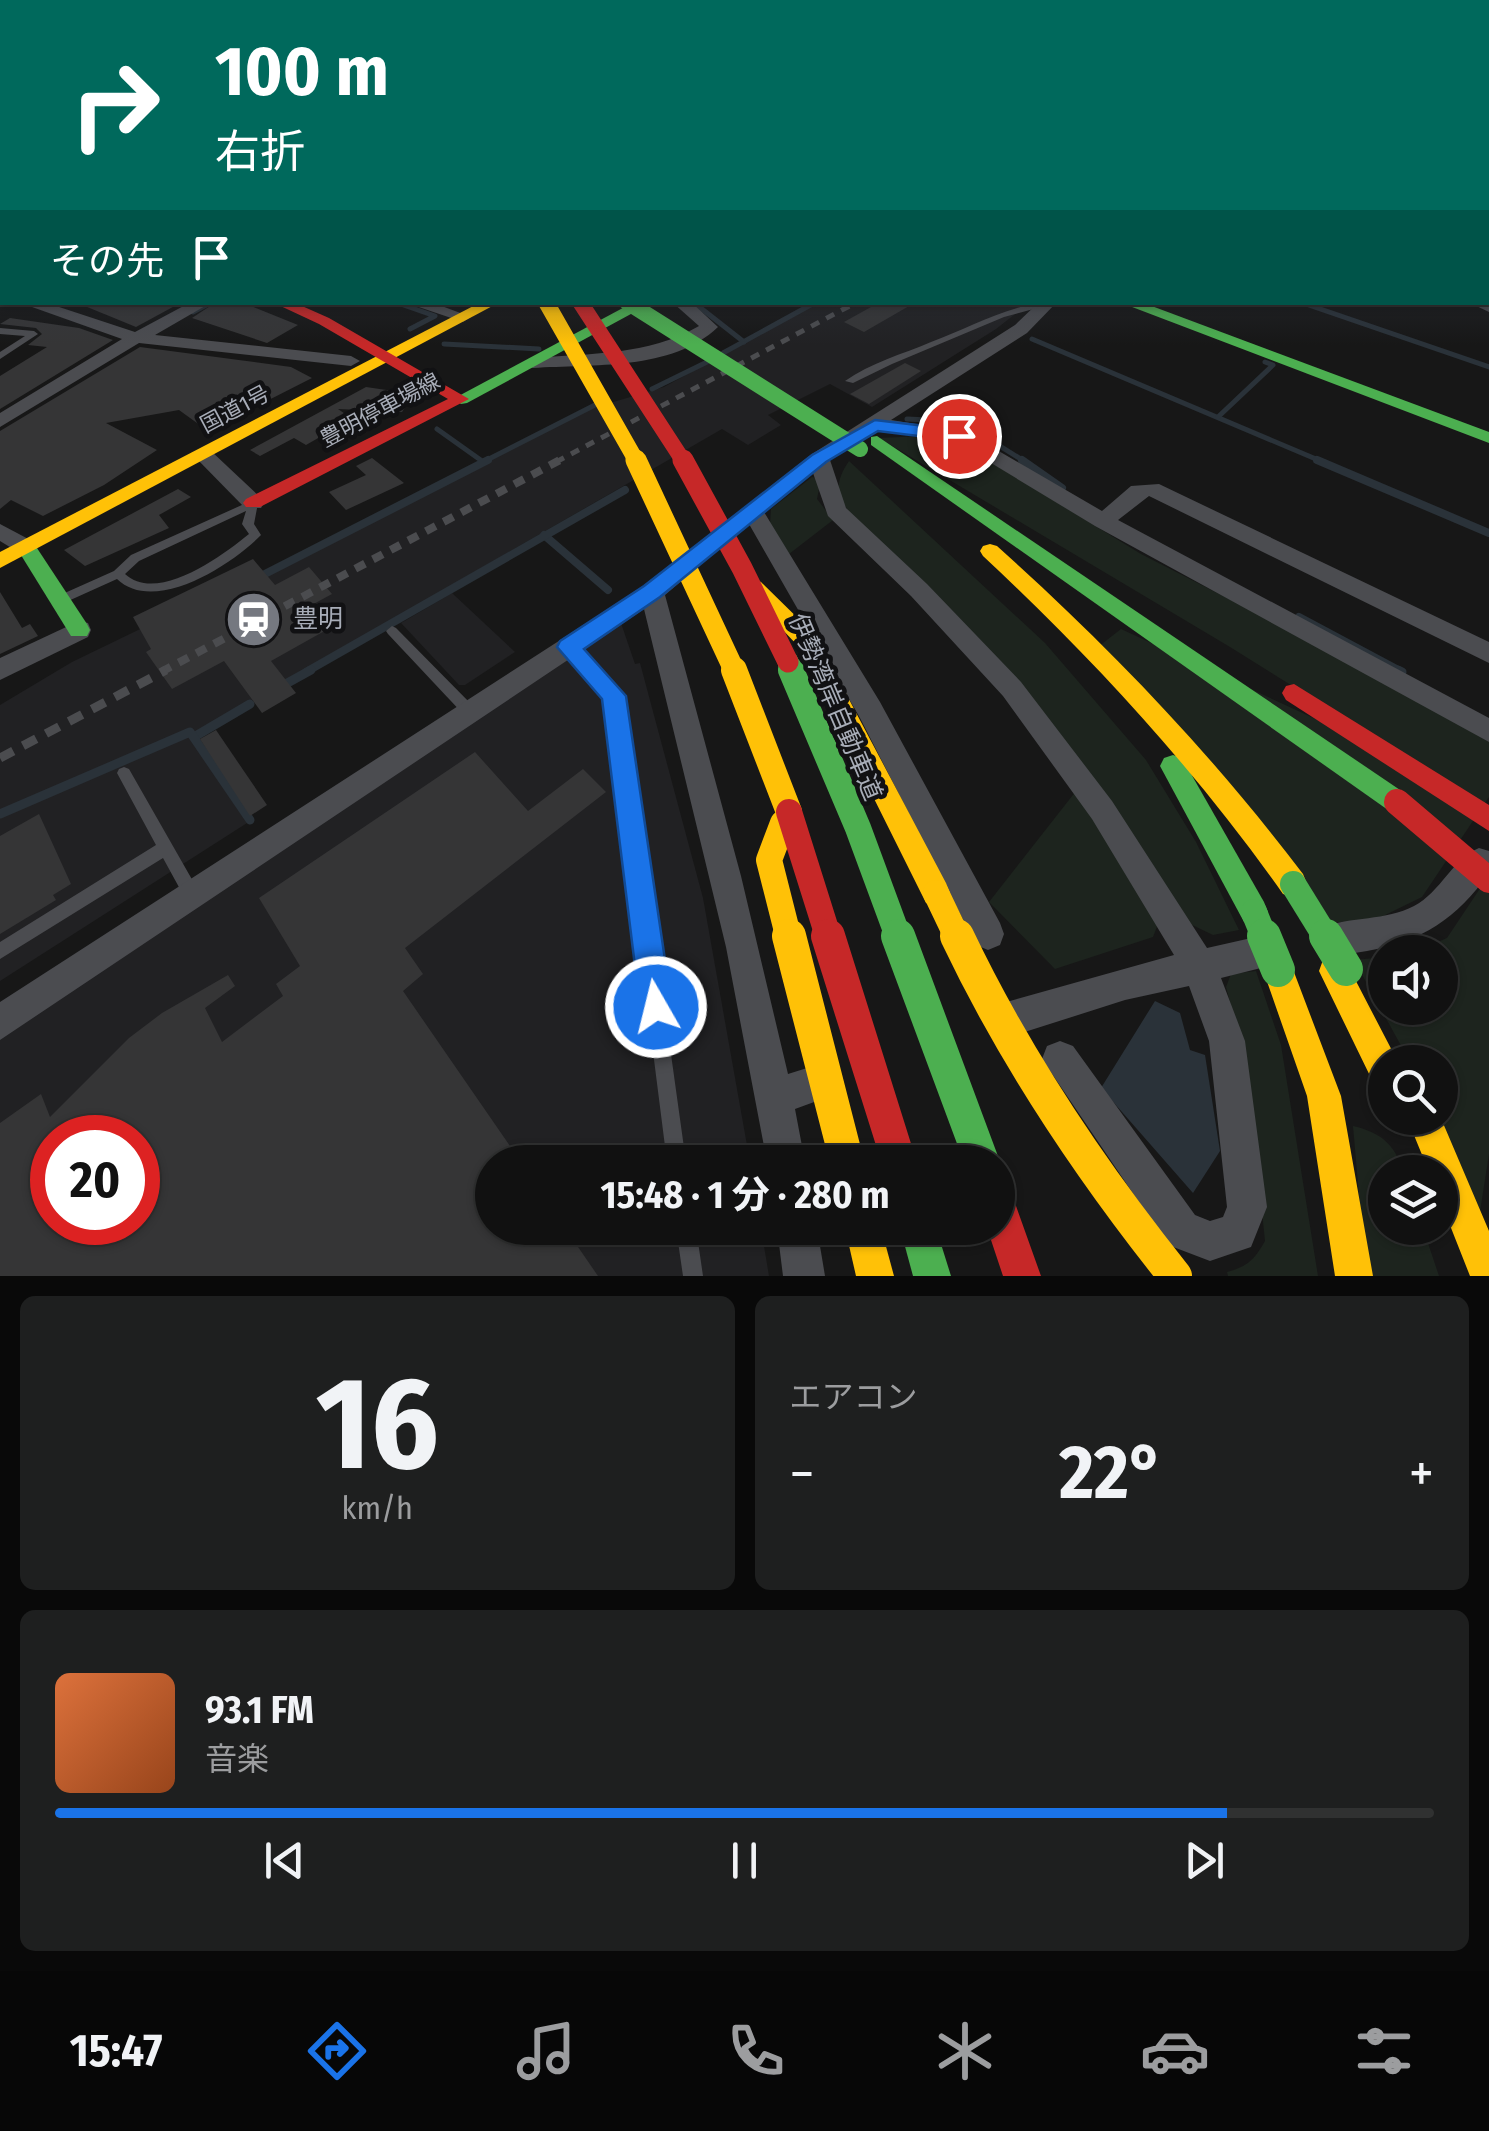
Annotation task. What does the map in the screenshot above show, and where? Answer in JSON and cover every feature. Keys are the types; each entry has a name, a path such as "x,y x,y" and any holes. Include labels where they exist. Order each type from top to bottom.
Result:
{"main road":[{"name":"豊明停車場線","path":"286,305 324,321 460,398"},
{"name":"国道1号","path":"0,560 487,305"},
{"path":"548,305 622,428 706,600 787,813 894,1145"},
{"name":"伊勢湾岸自動車道","path":"582,305 663,426 750,585 836,772 976,1145"},
{"path":"631,305 871,438 886,466 923,500"},
{"path":"460,398 640,305"},
{"path":"669,305 678,315 992,519 1050,564 1237,688 1397,802 1489,880"},
{"path":"1134,305 1489,438"},
{"name":"豊明停車場線","path":"253,503 460,398"},
{"path":"886,466 1009,567 1137,692 1215,779 1310,909 1306,922 1386,1045"},
{"path":"992,519 1065,555 1194,633"},
{"path":"963,539 1094,675 1177,772 1254,912 1324,1096 1354,1276"},
{"path":"26,547 79,630"},
{"path":"750,585 807,641 936,893 974,977 1026,1068 1110,1196 1174,1276"},
{"path":"1274,681 1489,818"},
{"path":"787,813 769,860 843,1145"},
{"path":"1340,970 1374,1045"},
{"path":"1431,1135 1489,1276"},
{"path":"867,1245 875,1276"},
{"path":"923,1245 932,1276"},
{"path":"1012,1245 1022,1276"},
{"path":"1457,1245 1468,1276"}],"street":[{"path":"35,305 136,338 351,360"},
{"path":"0,421 198,305"},
{"path":"422,305 464,317"},
{"path":"533,363 644,355 675,347 710,327 684,305"},
{"path":"0,1022 652,592 819,458 871,438 1021,329 1047,305"},
{"path":"871,438 959,436 1489,731"},
{"path":"203,454 253,503"},
{"path":"752,510 870,710 1029,1012 1182,1231 1210,1241 1236,1233 1247,1207 1227,1042 1199,966 1102,810 1012,689 920,590 836,511 819,458"},
{"path":"1104,520 1138,492 1152,489 1489,654"},
{"path":"0,532 26,547"},
{"path":"652,592 724,871 783,1145"},
{"path":"0,670 79,630"},
{"path":"775,1097 1029,1012 1199,966 1412,927 1454,898 1489,848"},
{"path":"799,1245 804,1276"}],"lane":[{"path":"850,381 891,358 930,346 1015,308 1035,305"},
{"path":"0,331 34,334 0,356"},
{"path":"118,574 124,584 140,592 163,588 224,560 255,535 248,524 253,503"},
{"path":"62,599 118,574 135,558 253,503"},
{"path":"392,631 470,712"},
{"path":"568,647 614,696 675,1145"},
{"path":"124,773 192,895"},
{"path":"0,952 166,848"},
{"path":"688,1245 693,1276"}],"shaded area":[{"path":"813,305 1026,305 996,329 872,407 830,384 768,415 781,425 748,445 722,429 194,734 191,730 0,812 0,705 72,662 165,617 257,580 583,411 664,387"},
{"path":"923,436 970,449 1141,554 1352,662 1489,742 1489,797 1422,897 1377,919 1330,923 1098,647 1121,629 1426,770 1230,647 879,438"},
{"path":"849,461 1045,643 1146,760 1196,842 1239,930 1213,935 1186,922 1133,836 861,529 840,497 839,481"},
{"path":"812,477 821,479 817,499 833,520 789,554 770,524 771,509"},
{"path":"452,593 515,652 465,685 459,685 401,623"},
{"path":"621,623 635,664 640,663 703,898 747,1145 475,1145 475,1245 764,1245 769,1276 0,1276 0,1038"},
{"path":"188,735 247,823 0,981 0,816"},
{"path":"1076,791 1158,924 1153,937 1055,969 989,902"},
{"path":"1489,875 1489,1154 1479,1218 1458,1170 1458,1155 1451,1155 1442,1135 1458,1135 1458,1045 1401,1045 1390,1025 1458,1025 1458,935 1449,935"},
{"path":"1368,959 1368,986 1354,960"},
{"path":"1256,971 1281,1045 1318,1276 1228,1276 1227,1272 1250,1261 1265,1241 1247,1066 1226,987 1231,974"},
{"path":"1155,1001 1180,1013 1190,1050 1205,1055 1220,1151 1193,1193 1101,1088"},
{"path":"1353,1126 1368,1131 1368,1135 1379,1136 1396,1155 1368,1155 1368,1245 1429,1245 1439,1276 1366,1276"}],"building":[{"path":"82,305 176,305 136,327"},
{"path":"212,305 248,305 298,325 267,343 192,318"},
{"path":"875,305 911,305 864,332 844,322"},
{"path":"10,318 79,328 113,340 0,409 0,376 47,347 28,345 42,334 36,328 0,324"},
{"path":"140,347 291,367 312,378 208,431 179,410 106,423 157,450 104,485 43,516 11,500 0,509 0,431"},
{"path":"905,363 921,371 869,404 850,394"},
{"path":"366,387 414,394 402,412 338,409 368,430 341,443 346,437 334,429 306,445 294,438 260,456 250,450"},
{"path":"372,458 404,483 346,510 329,492 366,475 356,466"},
{"path":"178,489 191,497 159,515 169,528 85,566 64,550"},
{"path":"253,559 275,585 309,567 332,594 308,607 328,629 271,661 296,693 262,713 224,661 172,689 146,652 151,649 133,617"},
{"path":"0,592 22,628 30,624 38,636 0,654"},
{"path":"216,730 267,805 250,816 200,739"},
{"path":"475,752 528,811 583,769 606,792 405,948 423,974 403,991 509,1145 475,1145 475,1245 577,1245 598,1276 0,1276 0,1123 41,1094 49,1115 30,1115 30,1245 160,1245 160,1115 52,1115 129,1038 162,1013 228,975 235,986 205,1008 222,1042 283,996 276,984 300,966 259,898"},
{"path":"39,814 71,884 53,895 56,900 0,934 0,836"}],"waterway":[{"path":"193,312 206,305"},
{"path":"404,305 435,316 410,329"},
{"path":"697,305 744,342"},
{"path":"744,342 811,305"},
{"path":"1309,305 1489,367"},
{"path":"1032,339 1323,462"},
{"path":"723,353 744,342"},
{"path":"444,344 539,349"},
{"path":"652,389 707,362"},
{"path":"1218,417 1273,365 1265,362"},
{"path":"483,462 595,405"},
{"path":"907,419 940,422 969,431 1024,461"},
{"path":"437,429 482,461"},
{"path":"257,578 488,460"},
{"path":"1317,460 1489,533"},
{"path":"1024,461 1062,488"},
{"path":"545,536 625,490"},
{"path":"306,672 545,536"},
{"path":"545,536 608,590"},
{"path":"1299,617 1402,672 1398,670"},
{"path":"282,686 311,670"},
{"path":"194,737 250,704"},
{"path":"0,814 190,732 250,820"}],"railway":[{"path":"556,462 851,305"},
{"path":"161,672 560,460"},
{"path":"0,758 166,670"}],"traffic: fast":[{"path":"632,305 860,449"},
{"path":"461,399 640,305"},
{"path":"1134,305 1489,438"},
{"path":"877,441 1397,802"},
{"path":"26,547 79,630"},
{"path":"788,662 858,828 976,1145"},
{"path":"1173,766 1254,912"},
{"path":"1293,884 1346,969"},
{"path":"1254,912 1278,970"},
{"path":"923,1245 932,1276"}],"traffic: slow":[{"path":"0,561 487,305"},
{"path":"548,305 618,426 681,550 789,812"},
{"path":"990,551 1073,628 1151,709 1225,794 1293,884"},
{"path":"753,587 807,641 936,893"},
{"path":"783,823 769,860 843,1145"},
{"path":"936,893 1043,1092 1105,1186 1175,1276"},
{"path":"1278,970 1324,1096 1354,1276"},
{"path":"1334,971 1372,1045"},
{"path":"1431,1135 1489,1276"},
{"path":"867,1245 875,1276"}],"traffic: jam":[{"path":"253,503 461,399 324,321 286,305"},
{"path":"582,305 693,477 788,662"},
{"path":"1294,693 1489,819"},
{"path":"1397,802 1489,880"},
{"path":"789,812 894,1145"},
{"path":"1012,1245 1022,1276"}],"place":[{"name":"豊明","path":"254,619"}],"route":[{"path":"656,1007 614,696 568,647 652,592 819,458 875,426 927,429 959,436"}]}
